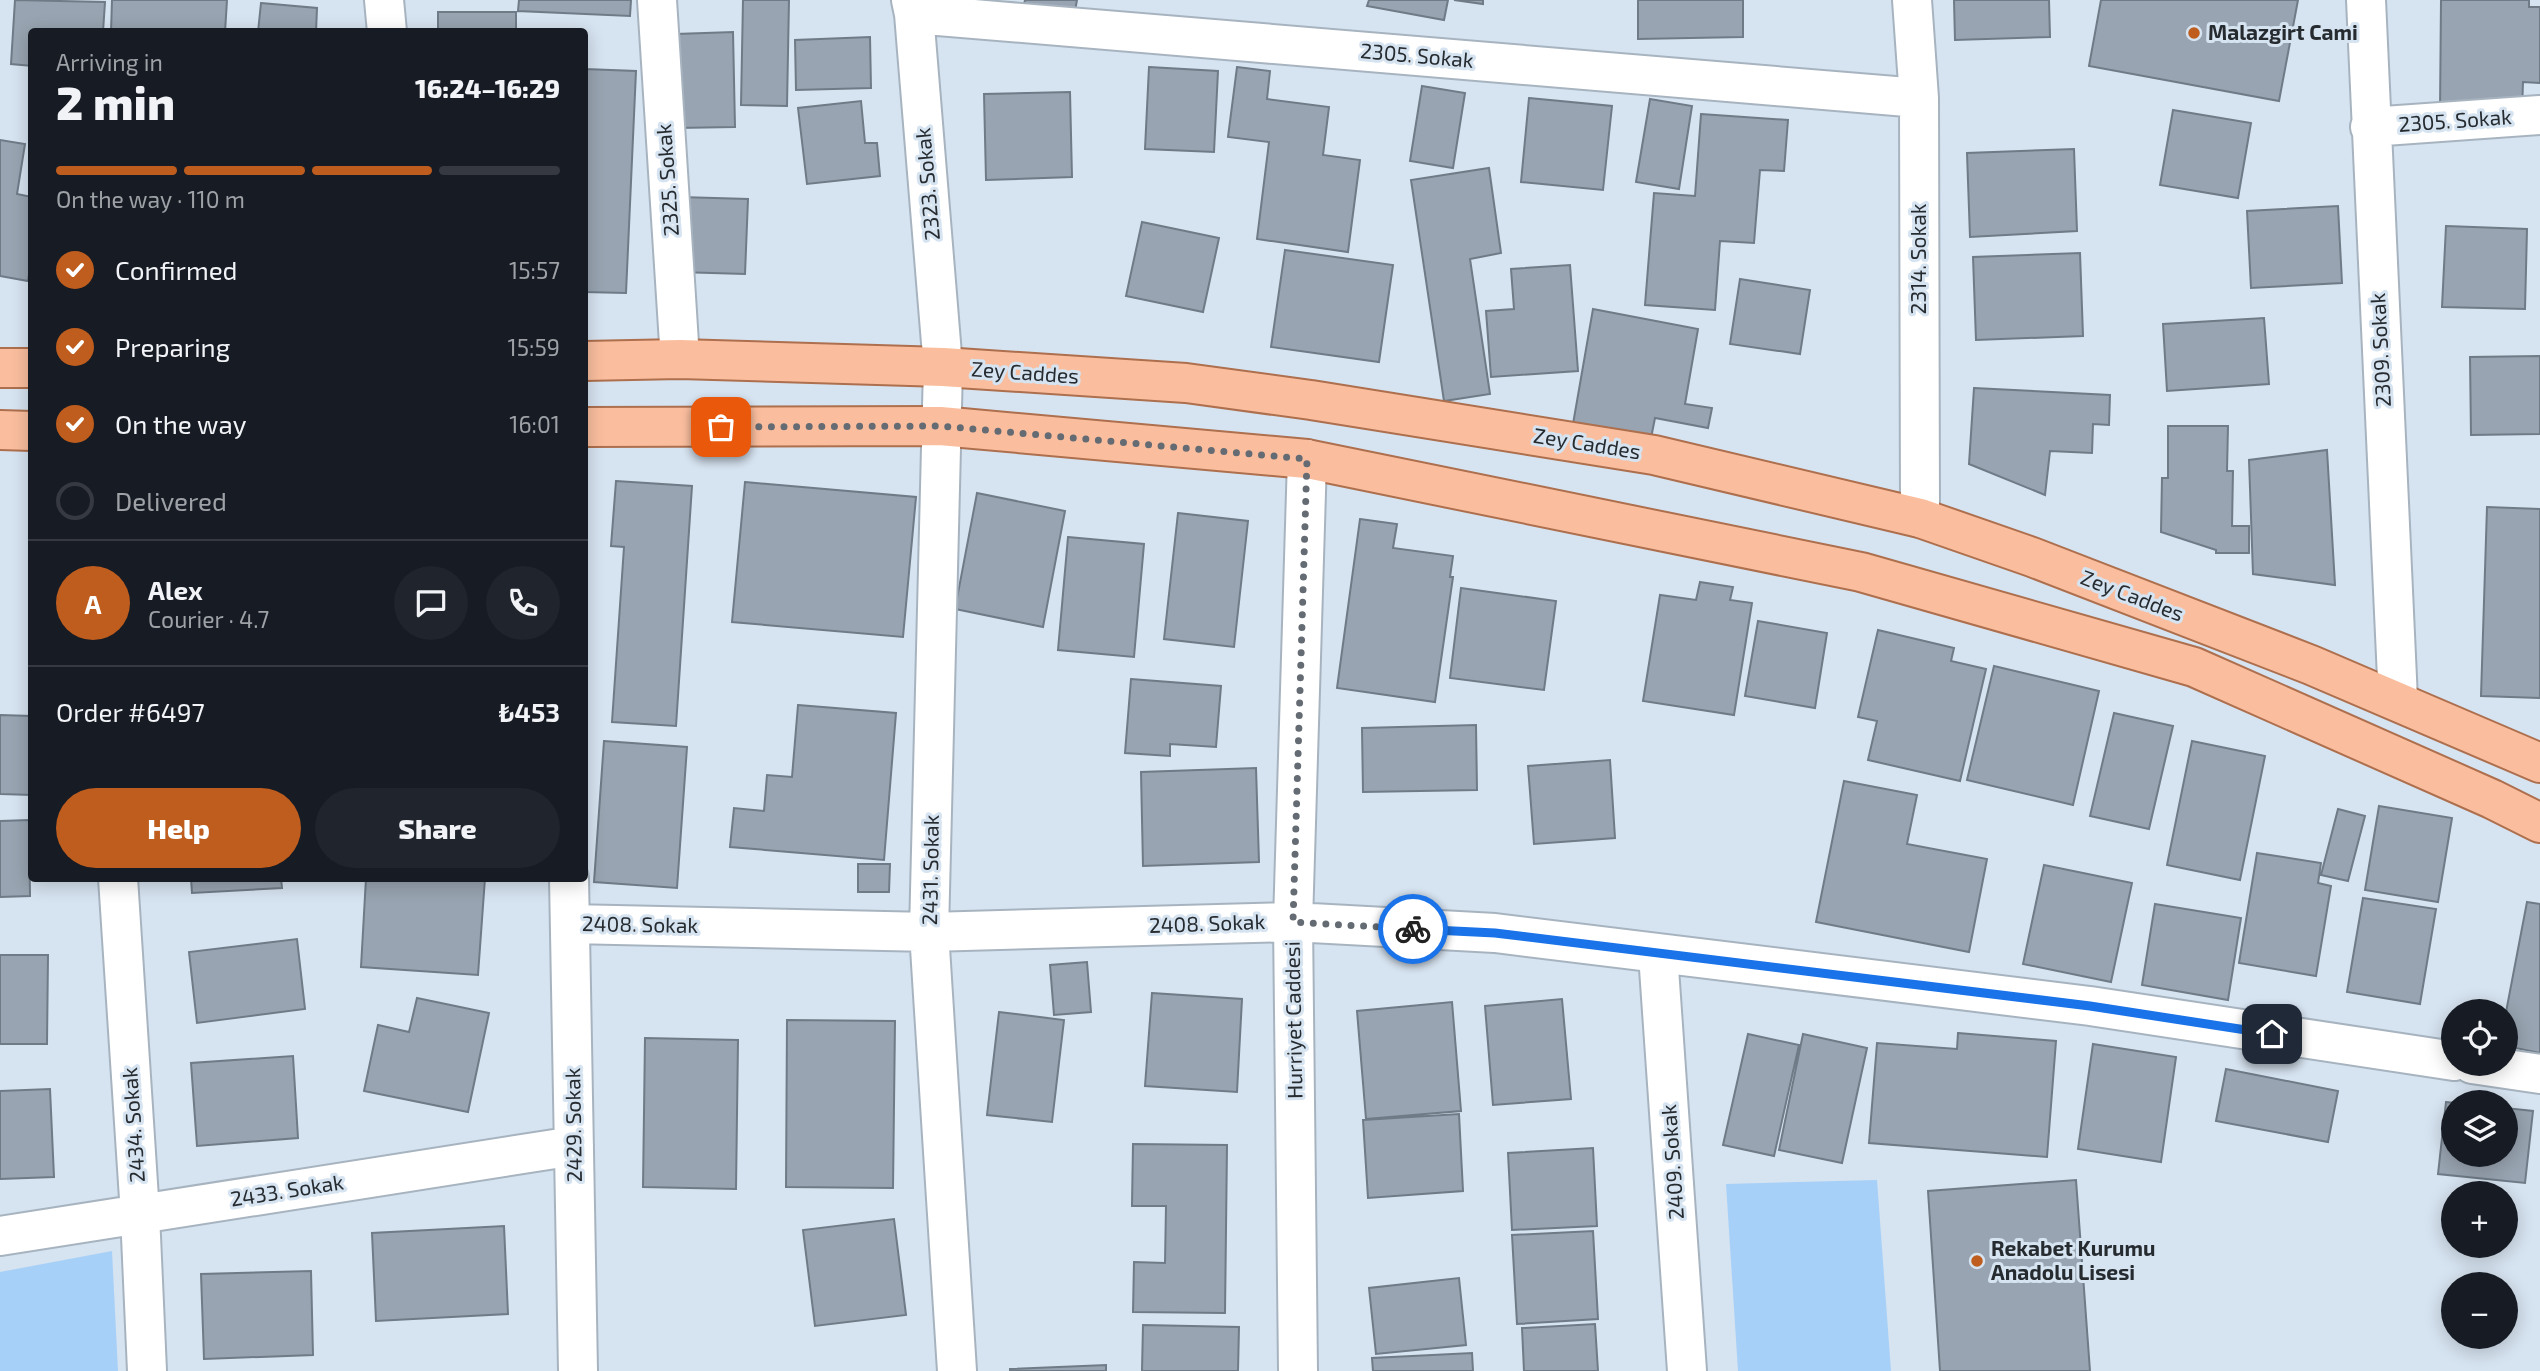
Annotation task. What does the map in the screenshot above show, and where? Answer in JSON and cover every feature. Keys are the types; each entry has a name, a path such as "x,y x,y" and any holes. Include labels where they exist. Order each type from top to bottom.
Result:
{"main road":[{"name":"Zey Caddes","path":"588,361 680,359 943,367 1186,383 1325,402 1654,455 1920,518 2032,557 2398,700 2540,763"},
{"path":"0,368 28,368"},
{"path":"588,427 940,426 1307,459 1861,572 2194,667 2480,793 2540,823"},
{"path":"0,430 28,431"}],"street":[{"path":"384,0 387,28"},
{"name":"2325. Sokak","path":"657,0 680,359"},
{"name":"2314. Sokak","path":"1912,0 1919,98 1920,518"},
{"name":"2309. Sokak","path":"2366,0 2398,700"},
{"name":"2305. Sokak","path":"913,7 1919,98"},
{"name":"2323. Sokak","path":"913,7 943,367"},
{"name":"2305. Sokak","path":"2370,127 2540,115"},
{"name":"2431. Sokak","path":"943,367 929,932 957,1371"},
{"name":"Hurriyet Caddesi","path":"1298,1371 1293,922 1307,459"},
{"name":"2434. Sokak","path":"118,882 140,1214 147,1371"},
{"name":"2429. Sokak","path":"569,882 578,1371"},
{"name":"2408. Sokak","path":"570,924 929,932 1293,922 1495,933 2090,1006 2441,1059"},
{"name":"2409. Sokak","path":"1658,954 1687,1371"},
{"path":"2518,1071 2540,1074"},
{"name":"2433. Sokak","path":"0,1236 574,1146"}],"shaded area":[{"path":"1877,1180 1891,1371 1738,1371 1726,1184"},
{"path":"112,1251 118,1371 0,1371 0,1272"}],"building":[{"path":"15,0 105,2 103,28 28,28 28,66 11,64"},
{"path":"112,0 227,0 225,28 111,28"},
{"path":"519,0 631,0 630,16 518,11"},
{"path":"743,0 789,0 787,106 741,105"},
{"path":"1025,0 1077,0 1073,22 1022,13"},
{"path":"1369,0 1448,0 1444,20 1367,6"},
{"path":"1454,0 1483,0 1483,4"},
{"path":"1638,0 1743,0 1743,37 1638,39"},
{"path":"1954,0 2049,0 2050,37 1955,40"},
{"name":"Malazgirt Cami","path":"2101,0 2298,0 2279,101 2089,66"},
{"path":"2441,0 2529,0 2529,7 2540,7 2540,83 2523,82 2522,111 2440,111"},
{"path":"261,3 317,8 316,28 258,28"},
{"path":"438,12 516,12 516,28 438,28"},
{"path":"733,32 735,127 677,128 676,34"},
{"path":"870,37 871,88 796,90 795,40"},
{"path":"1149,67 1218,71 1214,152 1145,149"},
{"path":"1237,67 1270,71 1267,99 1329,107 1323,155 1360,160 1348,252 1257,239 1269,142 1228,137"},
{"path":"588,69 636,71 626,293 588,292"},
{"path":"1422,86 1465,93 1453,168 1410,161"},
{"path":"1070,92 1072,177 986,180 984,94"},
{"path":"1529,98 1612,106 1603,190 1521,182"},
{"path":"1650,99 1692,106 1679,189 1636,182"},
{"path":"861,101 865,143 877,143 880,176 807,184 798,108"},
{"path":"2173,110 2251,123 2238,198 2160,185"},
{"path":"1701,114 1788,120 1784,171 1760,170 1754,243 1720,241 1715,310 1645,305 1654,193 1695,196"},
{"path":"0,140 25,144 17,194 28,196 28,281 0,276"},
{"path":"2074,149 2077,231 1970,237 1967,153"},
{"path":"1489,168 1501,253 1470,259 1490,394 1444,401 1411,180"},
{"path":"680,197 748,199 745,274 678,272"},
{"path":"2338,206 2342,283 2251,288 2247,211"},
{"path":"1142,222 1219,238 1203,312 1126,296"},
{"path":"2446,226 2527,229 2525,309 2442,307"},
{"path":"1285,250 1393,265 1379,362 1271,347"},
{"path":"2080,253 2083,336 1976,340 1973,257"},
{"path":"1570,265 1578,371 1491,377 1486,311 1514,309 1511,269"},
{"path":"1740,279 1810,290 1800,354 1730,344"},
{"path":"1593,309 1698,329 1685,404 1712,408 1708,428 1655,418 1651,438 1573,424"},
{"path":"2264,318 2269,384 2167,391 2163,324"},
{"path":"2540,356 2540,434 2471,435 2470,357"},
{"path":"1974,388 2110,395 2109,425 2093,424 2092,453 2050,451 2045,495 1969,464"},
{"path":"2168,426 2228,426 2227,471 2233,471 2232,526 2249,526 2249,553 2216,553 2216,550 2161,532 2162,478 2168,478"},
{"path":"2327,450 2335,585 2253,574 2249,460"},
{"path":"616,481 692,486 676,726 612,722 624,547 611,546"},
{"path":"745,482 916,497 903,637 732,622"},
{"path":"977,493 1065,511 1043,627 955,609"},
{"path":"2487,507 2540,509 2540,698 2481,696"},
{"path":"1178,513 1248,521 1234,647 1164,639"},
{"path":"1360,519 1397,524 1393,548 1453,556 1450,577 1453,577 1435,702 1337,688"},
{"path":"1068,537 1144,544 1134,657 1058,650"},
{"path":"1700,582 1733,587 1730,600 1752,603 1734,715 1643,701 1660,595 1696,600"},
{"path":"1461,588 1556,601 1544,690 1450,678"},
{"path":"1758,621 1827,633 1815,708 1745,696"},
{"path":"1878,630 1954,648 1951,661 1986,669 1960,781 1868,760 1877,721 1858,717"},
{"path":"1994,666 2099,691 2073,805 1967,780"},
{"path":"1131,679 1221,686 1216,747 1170,744 1170,756 1125,753"},
{"path":"798,705 896,713 884,860 730,847 734,808 764,811 767,775 792,777"},
{"path":"2114,713 2173,726 2149,829 2090,816"},
{"path":"0,715 28,716 28,795 0,794"},
{"path":"1476,725 1477,790 1363,792 1362,728"},
{"path":"604,741 687,747 677,888 594,882"},
{"path":"2192,741 2265,756 2240,880 2167,865"},
{"path":"1610,760 1615,838 1534,844 1528,766"},
{"path":"1256,768 1259,862 1143,866 1141,772"},
{"path":"1844,781 1917,795 1907,844 1987,859 1969,952 1816,922"},
{"path":"2379,806 2452,818 2438,902 2365,890"},
{"path":"2338,809 2365,816 2348,881 2321,875"},
{"path":"28,820 30,896 0,897 0,821"},
{"path":"2257,853 2321,863 2318,883 2331,886 2316,976 2239,963"},
{"path":"858,864 890,864 889,892 858,892"},
{"path":"2044,865 2132,883 2111,982 2023,964"},
{"path":"191,882 281,882 282,888 192,893"},
{"path":"366,882 485,882 478,975 361,967"},
{"path":"2363,898 2436,909 2420,1004 2347,992"},
{"path":"2527,902 2540,904 2540,1053 2518,1048 2518,999 2508,999"},
{"path":"2155,904 2241,918 2228,1000 2142,985"},
{"path":"297,939 305,1009 197,1023 189,952"},
{"path":"0,955 48,955 47,1044 0,1044"},
{"path":"1087,962 1091,1012 1054,1015 1050,965"},
{"path":"1152,993 1242,999 1237,1092 1145,1086"},
{"path":"417,998 489,1013 468,1112 364,1091 378,1025 409,1032"},
{"path":"1562,999 1571,1099 1493,1105 1485,1006"},
{"path":"1452,1002 1461,1111 1366,1119 1357,1011"},
{"path":"999,1012 1064,1020 1052,1122 987,1115"},
{"path":"787,1020 895,1021 893,1188 786,1187"},
{"path":"1958,1033 2056,1041 2047,1157 1869,1143 1877,1043 1957,1049"},
{"path":"1748,1034 1799,1045 1774,1156 1723,1145"},
{"path":"1803,1034 1867,1048 1842,1163 1779,1150"},
{"path":"645,1038 738,1040 736,1189 643,1187"},
{"path":"2093,1044 2176,1057 2161,1162 2078,1149"},
{"path":"293,1056 298,1138 197,1146 191,1063"},
{"path":"2226,1069 2338,1091 2328,1142 2216,1121"},
{"path":"50,1089 54,1177 0,1179 0,1091"},
{"path":"2518,1109 2533,1111 2525,1183 2438,1174 2441,1147 2441,1167 2518,1167"},
{"path":"1459,1114 1463,1191 1368,1198 1363,1120"},
{"path":"1133,1144 1227,1145 1225,1313 1133,1312 1134,1262 1165,1263 1166,1206 1132,1206"},
{"path":"1593,1148 1597,1226 1512,1230 1508,1153"},
{"path":"2076,1180 2090,1371 1940,1371 1928,1191"},
{"path":"894,1219 906,1315 815,1326 803,1230"},
{"path":"504,1226 508,1314 376,1321 372,1233"},
{"path":"1593,1231 1598,1319 1517,1324 1512,1235"},
{"path":"311,1271 313,1355 204,1359 201,1274"},
{"path":"1459,1278 1466,1345 1376,1354 1369,1288"},
{"path":"1595,1324 1598,1371 1524,1371 1522,1328"},
{"path":"1143,1325 1239,1327 1238,1371 1142,1371"},
{"path":"1472,1353 1473,1371 1373,1371 1372,1358"},
{"path":"1106,1365 1106,1371 1010,1371 1010,1369"}],"way so far":[{"path":"721,427 940,426 1307,459 1293,922 1413,929"}],"place":[{"name":"Malazgirt Cami","path":"2194,33"},
{"name":"Rekabet Kurumu Anadolu Lisesi","path":"1977,1261"}],"route":[{"path":"1413,929 1495,933 2090,1006 2272,1034"}]}
